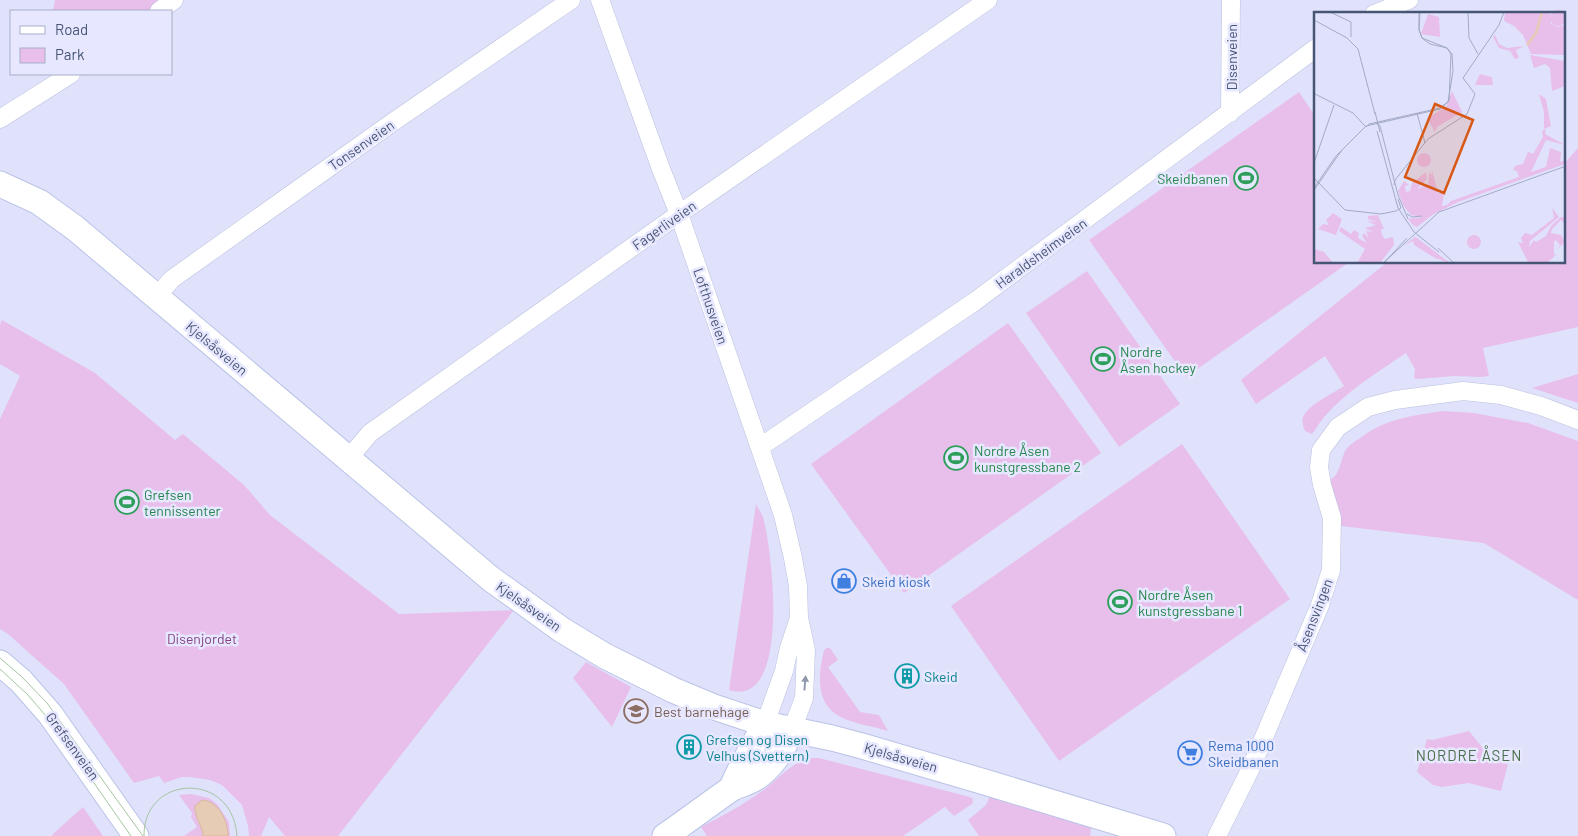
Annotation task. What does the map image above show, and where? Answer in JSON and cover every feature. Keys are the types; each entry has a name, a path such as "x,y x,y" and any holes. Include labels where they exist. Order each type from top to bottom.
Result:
{"street":[{"path":"160,10 174,0"},
{"name":"Tonsenveien","path":"157,296 172,279 393,122 571,0"},
{"name":"Lofthusveien","path":"600,0 679,214 783,515 798,586 799,618 806,650 804,698 792,730"},
{"name":"Fagerliveien","path":"348,458 370,433 679,214 988,0"},
{"name":"Disenveien","path":"1230,113 1231,0"},
{"path":"1379,12 1409,0"},
{"name":"Haraldsheimveien","path":"760,447 974,302 1314,50"},
{"path":"0,119 69,75"},
{"name":"Kjelsåsveien","path":"0,184 26,195 54,211 491,579 562,630 605,656 673,690 714,707 765,724 862,746 988,782 1117,830 1163,836"},
{"name":"Åsensvingen","path":"1218,836 1250,770 1320,605 1331,570 1332,518 1319,467 1321,450 1338,426 1368,407 1395,400 1463,391 1501,395 1541,406 1578,420"},
{"name":"Lofthusveien","path":"765,724 784,672 789,648 799,618"},
{"name":"Grefsenveien","path":"0,663 21,681 50,714 136,836"},
{"path":"731,789 765,724"},
{"path":"665,836 731,789 753,779 765,770 775,760 792,730"}],"green space":[{"path":"55,0 163,0 149,10 53,10"},
{"name":"Skeidbanen","path":"1299,92 1314,114 1314,264 1347,264 1186,377 1089,240"},
{"path":"1578,148 1578,327 1483,348 1489,376 1414,378 1415,369 1406,353 1344,397 1324,417 1312,434 1305,431 1302,421 1304,415 1317,403 1344,386 1325,356 1256,404 1241,380 1385,264 1566,264 1566,162"},
{"name":"Nordre Åsen hockey","path":"1087,271 1180,404 1119,447 1026,313"},
{"name":"Disenjordet","path":"2,320 95,373 175,440 183,434 244,485 270,515 399,614 514,610 338,836 285,836 269,817 261,836 249,836 242,805 222,785 210,780 190,777 182,777 164,783 159,776 134,783 64,684 0,629 0,419 20,376 0,364 0,325"},
{"name":"Nordre Åsen kunstgressbane 2","path":"1008,323 1101,453 904,593 811,464"},
{"path":"1578,374 1578,403 1532,388"},
{"path":"1443,411 1474,413 1528,423 1578,441 1578,600 1484,543 1341,526 1328,481 1338,471 1347,448 1369,432 1389,422"},
{"name":"Nordre Åsen kunstgressbane 1","path":"1182,444 1290,599 1059,761 951,606"},
{"path":"756,504 763,517 767,534 773,590 773,622 770,652 762,676 749,690 729,690"},
{"path":"830,648 838,660 828,667 860,712 879,715 888,731 841,717 825,703 821,692 820,674 824,650"},
{"path":"586,662 631,687 612,727 573,678"},
{"path":"1469,731 1491,758 1508,764 1501,791 1468,783 1442,787 1433,785 1417,772 1427,739 1432,740"},
{"path":"810,758 819,758 970,797 973,799 972,804 954,816 945,807 903,836 707,836 701,827 747,801 768,787 790,768"},
{"path":"993,789 1091,827 1090,836 979,836 968,820 986,805"},
{"path":"191,794 209,798 217,804 229,822 230,836 184,836 197,827 191,817 192,813 179,795"},
{"path":"83,807 103,836 52,836 54,833"}],"shaded area":[{"path":"202,800 208,801 218,808 228,830 228,836 203,836 195,810 195,806"}],"tram line":[{"path":"0,658 47,703 143,836"},
{"path":"0,669 28,695 52,723 131,836"},
{"path":"144,836 148,815 158,801 172,791 189,788 206,791 221,799 232,815 237,836"}],"place":[{"name":"Skeidbanen","path":"1246,178"},
{"name":"Nordre Åsen hockey","path":"1103,359"},
{"name":"Nordre Åsen kunstgressbane 2","path":"956,458"},
{"name":"Grefsen tennissenter","path":"127,502"},
{"name":"Skeid kiosk","path":"844,581"},
{"name":"Nordre Åsen kunstgressbane 1","path":"1120,602"},
{"name":"Skeid","path":"907,676"},
{"name":"Best barnehage","path":"636,711"},
{"name":"Grefsen og Disen Velhus (Svettern)","path":"689,747"},
{"name":"Rema 1000 Skeidbanen","path":"1190,753"}],"district":[{"name":"NORDRE ÅSEN","path":"1469,755"}]}
